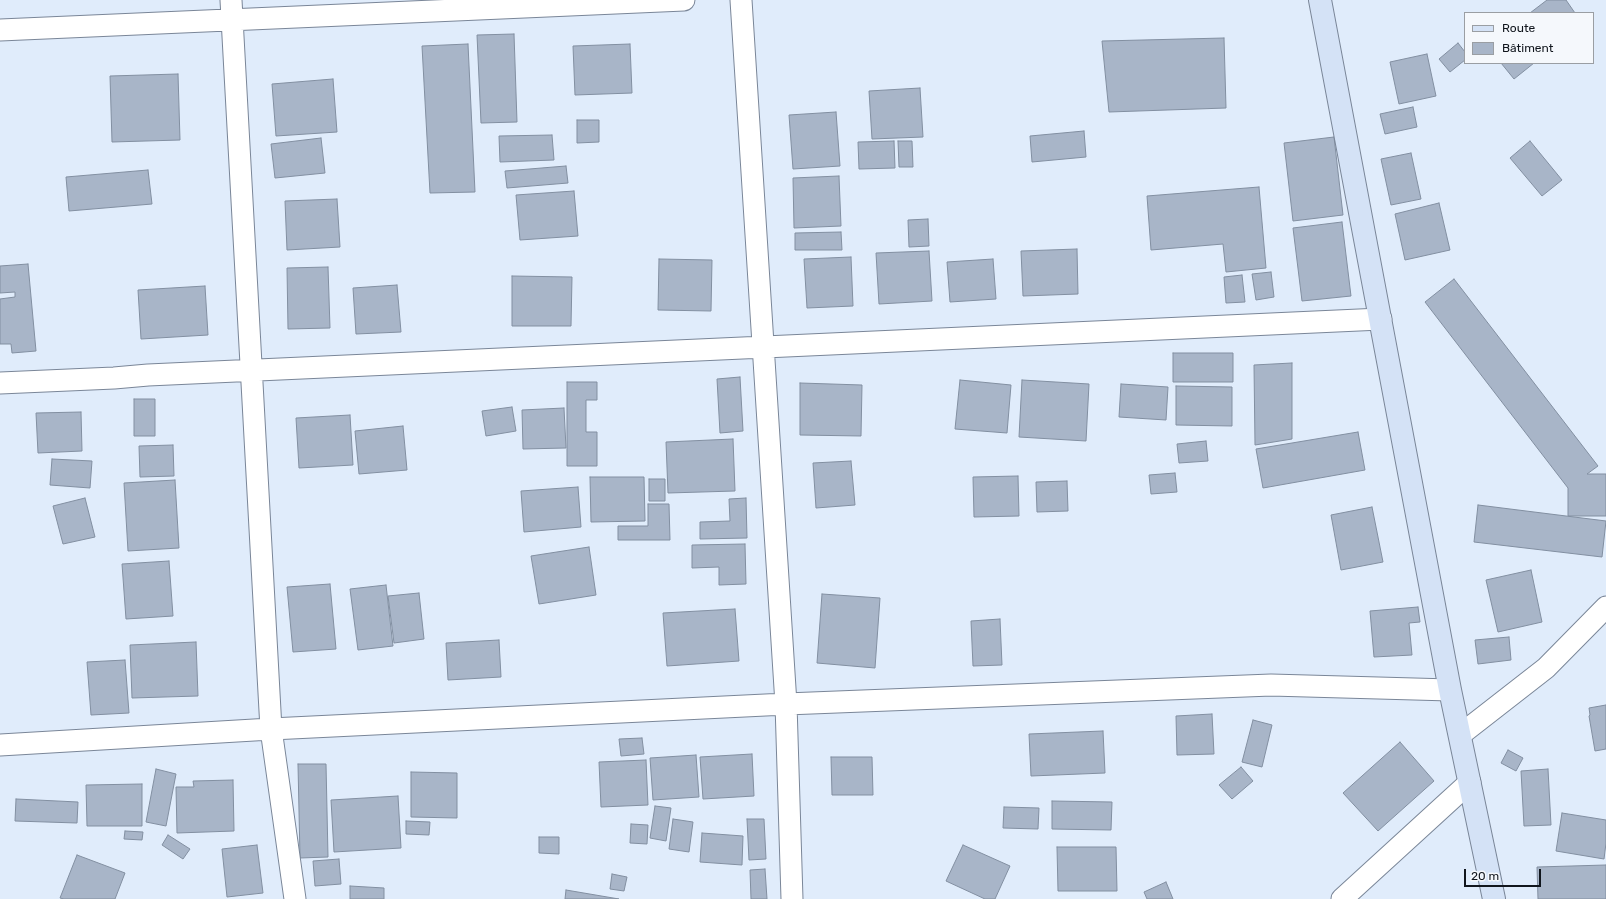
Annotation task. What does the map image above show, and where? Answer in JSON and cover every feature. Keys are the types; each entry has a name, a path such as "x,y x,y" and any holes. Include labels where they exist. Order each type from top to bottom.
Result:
{"street":[{"path":"0,30 231,10 684,0"},
{"path":"741,0 786,704 792,899"},
{"path":"1320,0 1450,690 1494,899"},
{"path":"231,10 271,729 295,899"},
{"path":"0,383 1381,319"},
{"path":"1460,735 1546,668 1606,607"},
{"path":"0,745 271,729 786,704 1271,685 1450,690"},
{"path":"1342,899 1470,782"}],"building":[{"path":"1547,0 1566,0 1574,12 1531,12"},
{"path":"514,34 517,122 481,123 477,35"},
{"path":"1224,38 1226,108 1109,112 1102,41"},
{"path":"1458,43 1464,51 1464,61 1450,72 1439,59"},
{"path":"468,44 475,192 430,193 422,46"},
{"path":"630,44 632,93 575,95 573,46"},
{"path":"1427,54 1436,96 1399,104 1390,62"},
{"path":"1502,64 1533,64 1514,79"},
{"path":"178,74 180,140 112,142 110,76"},
{"path":"333,79 337,132 276,136 272,84"},
{"path":"920,88 923,137 872,139 869,91"},
{"path":"1413,107 1417,127 1385,134 1380,114"},
{"path":"836,112 840,166 793,169 789,115"},
{"path":"577,120 599,120 599,142 577,143"},
{"path":"1084,131 1086,157 1032,162 1030,136"},
{"path":"552,135 554,160 500,162 499,136"},
{"path":"1334,137 1343,215 1293,221 1284,143"},
{"path":"321,138 325,173 275,178 271,144"},
{"path":"894,141 895,168 859,169 858,142"},
{"path":"898,141 912,141 913,167 899,167"},
{"path":"1530,141 1562,180 1542,196 1510,158"},
{"path":"1411,153 1421,199 1391,205 1381,159"},
{"path":"566,166 568,183 507,188 505,171"},
{"path":"148,170 152,204 69,211 66,177"},
{"path":"839,176 841,226 794,228 793,178"},
{"path":"1259,187 1266,268 1226,272 1223,244 1151,250 1147,196"},
{"path":"574,191 578,236 520,240 516,195"},
{"path":"337,199 340,247 287,250 285,201"},
{"path":"1439,203 1450,250 1405,260 1395,214"},
{"path":"928,219 929,246 909,247 908,220"},
{"path":"1342,222 1351,296 1302,301 1293,228"},
{"path":"841,232 842,250 795,250 795,233"},
{"path":"1077,249 1078,294 1023,296 1021,251"},
{"path":"929,251 932,301 879,304 876,253"},
{"path":"851,257 853,306 807,308 804,259"},
{"path":"659,259 712,260 711,311 658,310"},
{"path":"993,259 996,299 950,302 947,262"},
{"path":"28,264 36,351 12,353 11,344 0,344 0,299 15,297 15,292 0,293 0,266"},
{"path":"328,267 330,328 288,329 287,268"},
{"path":"1271,272 1274,297 1256,300 1252,274"},
{"path":"1242,275 1245,302 1226,303 1224,277"},
{"path":"512,276 572,277 571,326 512,326"},
{"path":"1454,279 1598,466 1587,474 1606,474 1606,516 1568,516 1568,488 1425,302"},
{"path":"397,285 401,332 356,334 353,288"},
{"path":"205,286 208,335 141,339 138,290"},
{"path":"1173,353 1233,353 1233,382 1173,382"},
{"path":"1292,363 1292,439 1255,445 1254,365"},
{"path":"740,377 743,431 720,433 717,379"},
{"path":"960,380 1011,385 1007,433 955,429"},
{"path":"1022,380 1089,384 1086,441 1019,437"},
{"path":"567,382 597,382 597,400 586,400 586,432 597,432 597,466 567,466"},
{"path":"800,383 862,385 861,436 800,435"},
{"path":"1121,384 1168,387 1166,420 1119,417"},
{"path":"1176,386 1232,387 1232,426 1176,425"},
{"path":"134,399 155,399 155,436 134,436"},
{"path":"512,407 516,431 486,436 482,411"},
{"path":"564,408 566,448 523,449 522,410"},
{"path":"81,412 82,451 38,453 36,413"},
{"path":"350,415 353,465 299,468 296,418"},
{"path":"403,426 407,470 359,474 355,431"},
{"path":"1358,432 1365,470 1263,488 1256,449"},
{"path":"733,439 735,491 668,493 666,442"},
{"path":"1206,441 1208,461 1179,463 1177,444"},
{"path":"173,445 174,476 140,477 139,446"},
{"path":"52,459 92,461 90,488 50,485"},
{"path":"851,461 855,505 816,508 813,463"},
{"path":"1175,473 1177,492 1151,494 1149,475"},
{"path":"1018,476 1019,516 974,517 973,477"},
{"path":"590,477 644,477 645,521 591,522"},
{"path":"649,479 665,479 665,501 649,501"},
{"path":"175,480 179,548 128,551 124,483"},
{"path":"1067,481 1068,511 1037,512 1036,482"},
{"path":"578,487 581,527 524,532 521,491"},
{"path":"85,498 95,537 63,544 53,506"},
{"path":"746,498 747,538 700,539 700,522 730,521 729,499"},
{"path":"648,504 669,504 670,540 618,540 618,526 648,526"},
{"path":"1478,505 1606,521 1602,557 1474,542"},
{"path":"1372,507 1383,562 1341,570 1331,515"},
{"path":"745,544 746,584 719,585 719,567 692,568 692,545"},
{"path":"589,547 596,595 539,604 531,556"},
{"path":"169,561 173,616 126,619 122,564"},
{"path":"1531,570 1542,622 1498,632 1486,580"},
{"path":"330,584 336,649 293,652 287,587"},
{"path":"386,585 393,646 358,650 350,589"},
{"path":"419,593 424,639 394,643 388,596"},
{"path":"822,594 880,598 875,668 817,663"},
{"path":"1418,607 1420,622 1409,623 1412,655 1374,657 1370,611"},
{"path":"735,609 739,661 667,666 663,613"},
{"path":"1000,619 1002,665 973,666 971,621"},
{"path":"1509,637 1511,660 1478,664 1475,640"},
{"path":"499,640 501,677 448,680 446,643"},
{"path":"196,642 198,696 132,698 130,645"},
{"path":"125,660 129,713 91,715 87,662"},
{"path":"1606,705 1606,749 1595,751 1589,708"},
{"path":"1212,714 1214,754 1177,755 1176,716"},
{"path":"1253,720 1272,725 1262,767 1242,762"},
{"path":"1103,731 1105,773 1031,776 1029,734"},
{"path":"642,738 644,754 621,756 619,739"},
{"path":"1400,742 1434,781 1378,831 1343,793"},
{"path":"1508,750 1523,758 1516,771 1501,763"},
{"path":"752,754 754,796 703,799 700,757"},
{"path":"696,755 699,797 653,800 650,758"},
{"path":"831,757 872,757 873,795 832,795"},
{"path":"646,760 648,805 601,807 599,762"},
{"path":"298,764 326,764 328,857 300,858"},
{"path":"1241,767 1253,781 1232,799 1219,785"},
{"path":"156,769 176,774 166,826 146,822"},
{"path":"1548,769 1551,825 1524,826 1521,771"},
{"path":"411,772 457,773 457,818 411,817"},
{"path":"233,780 234,831 177,833 176,787 194,787 193,781"},
{"path":"142,784 142,826 87,826 86,785"},
{"path":"398,796 401,848 334,852 331,800"},
{"path":"16,799 78,802 77,823 15,821"},
{"path":"1052,801 1112,802 1111,830 1052,829"},
{"path":"655,806 671,808 666,841 650,838"},
{"path":"1004,807 1039,808 1038,829 1003,828"},
{"path":"1562,813 1606,820 1604,859 1556,851"},
{"path":"673,819 693,822 689,852 669,849"},
{"path":"747,819 764,819 766,859 749,860"},
{"path":"406,821 430,822 429,835 406,834"},
{"path":"631,824 648,825 647,844 630,843"},
{"path":"125,831 143,832 142,840 124,839"},
{"path":"702,833 743,836 742,865 700,862"},
{"path":"168,835 190,849 183,859 162,845"},
{"path":"539,837 559,837 559,854 539,853"},
{"path":"257,845 263,893 227,897 222,849"},
{"path":"963,845 1010,866 995,899 985,899 946,881"},
{"path":"1057,847 1116,847 1117,891 1058,891"},
{"path":"77,855 125,873 115,899 60,898"},
{"path":"339,859 341,884 315,886 313,861"},
{"path":"1606,865 1606,899 1538,899 1537,867"},
{"path":"765,869 767,899 751,899 750,870"},
{"path":"612,874 627,877 624,891 610,889"},
{"path":"1166,882 1173,899 1147,899 1144,892"},
{"path":"350,886 384,888 384,899 350,899"},
{"path":"566,890 619,899 565,899"}]}
